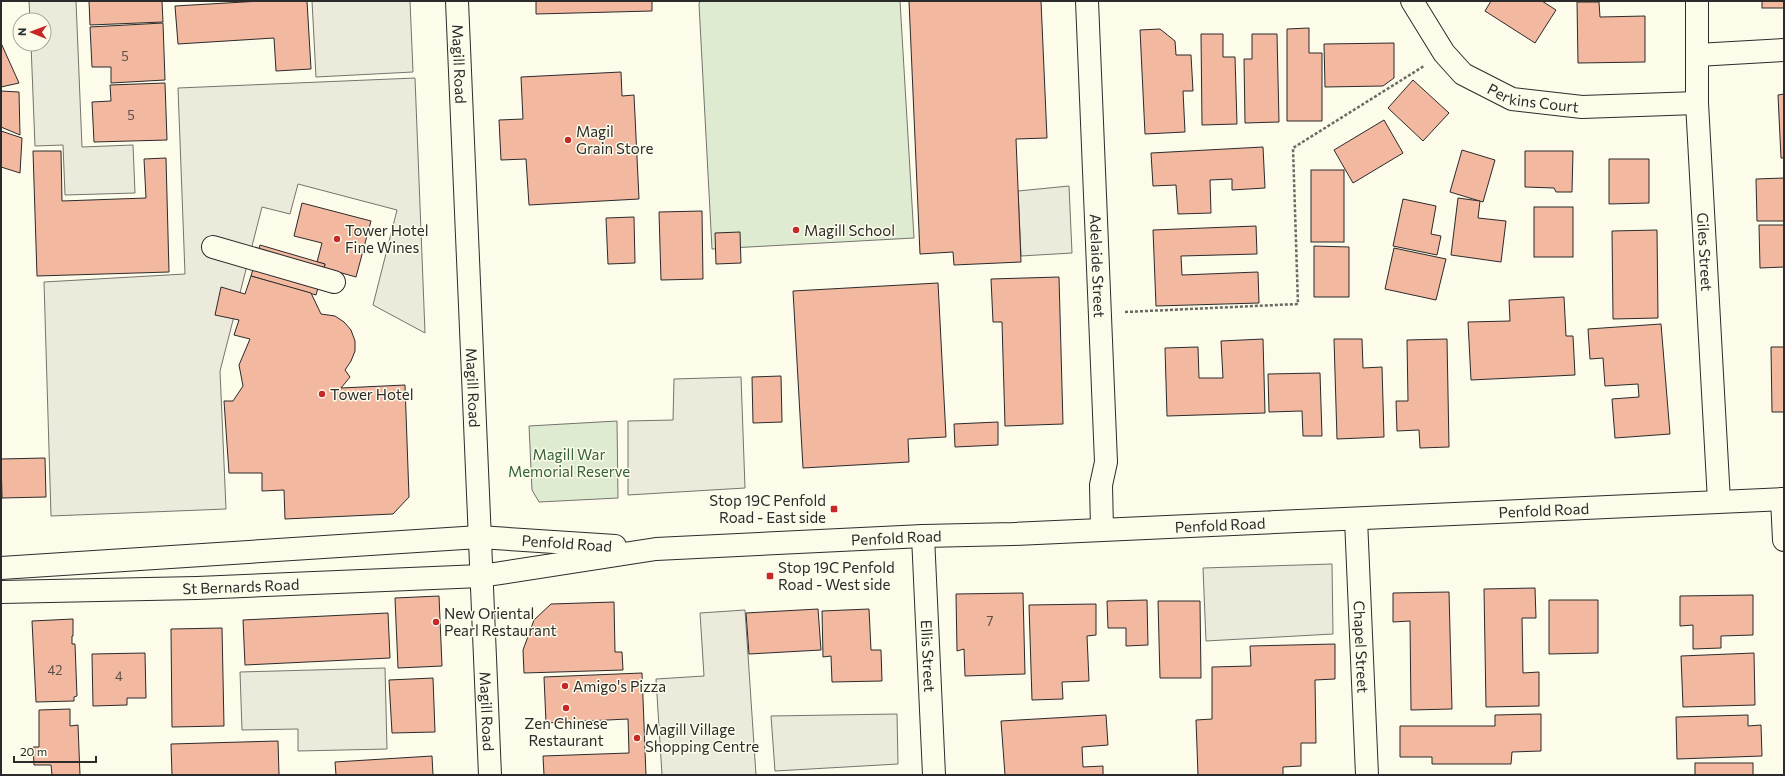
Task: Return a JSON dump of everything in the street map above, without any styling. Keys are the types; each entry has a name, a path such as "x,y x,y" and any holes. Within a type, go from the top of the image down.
{"main road":[{"name":"Magill Road","path":"458,1 490,775"},
{"name":"Adelaide Street","path":"1087,1 1106,462 1101,485 1102,530"},
{"name":"Perkins Court","path":"1412,1 1444,53 1463,74 1512,99 1582,107 1697,103"},
{"name":"Giles Street","path":"1697,1 1697,103 1719,501"},
{"path":"1697,55 1784,50"},
{"path":"213,247 334,282"},
{"name":"Penfold Road","path":"481,576 656,549 1783,499"},
{"path":"1783,499 1784,540"},
{"name":"Chapel Street","path":"1356,519 1367,775"},
{"name":"Ellis Street","path":"923,536 934,775"},
{"name":"Penfold Road","path":"479,537 656,549"},
{"path":"1,568 479,537"},
{"name":"St Bernards Road","path":"4,596 481,576"}],"path":[{"path":"1101,314 1298,304 1293,148 1444,53"}],"green space":[{"path":"700,1 900,1 914,238 712,249"},
{"name":"Magill War Memorial Reserve","path":"617,421 618,498 539,502 532,490 529,426"}],"shaded area":[{"path":"29,1 76,1 82,147 133,145 135,193 65,195 63,145 35,146 31,52 52,52 52,12 30,12"},
{"path":"312,1 410,1 413,72 316,77"},
{"path":"415,78 425,333 373,305 397,210 298,184 290,214 262,207 220,371 226,509 51,516 44,282 185,274 178,88"},
{"path":"1069,186 1072,253 1021,256 1018,191"},
{"path":"741,377 745,488 628,495 628,421 673,420 674,379"},
{"path":"1332,564 1333,634 1206,641 1203,568"},
{"path":"745,610 756,775 662,775 656,679 704,676 700,613"},
{"path":"385,668 387,749 298,751 298,729 242,730 240,672"},
{"path":"897,714 898,764 775,771 771,716"}],"building":[{"path":"89,1 162,1 163,22 90,25"},
{"path":"261,1 307,1 311,69 276,71 274,38 178,44 175,6"},
{"path":"536,1 652,1 652,11 536,14"},
{"path":"909,1 1041,1 1047,138 1016,139 1021,262 954,265 953,252 920,254"},
{"path":"1491,1 1542,1 1556,10 1535,43 1485,11"},
{"path":"1762,1 1784,1 1784,8 1762,8"},
{"path":"1577,2 1599,2 1600,17 1645,16 1645,62 1578,63"},
{"path":"163,23 165,80 111,83 111,67 92,67 90,27"},
{"path":"1309,28 1309,53 1322,53 1322,121 1287,121 1287,29"},
{"path":"1160,29 1175,41 1176,55 1191,55 1193,91 1183,91 1185,132 1145,134 1140,30"},
{"path":"1201,34 1223,34 1223,57 1235,57 1237,124 1202,125"},
{"path":"1252,34 1277,34 1279,122 1245,123 1244,59 1252,59"},
{"path":"1,43 19,83 1,87"},
{"path":"1394,43 1394,78 1383,86 1325,87 1324,44"},
{"name":"Magil Grain Store","path":"621,72 622,96 634,95 639,199 529,205 526,159 501,160 499,120 523,119 521,77"},
{"path":"1413,80 1449,113 1423,141 1388,108"},
{"path":"165,83 167,140 94,142 92,102 111,101 110,85"},
{"path":"1,91 19,92 20,135 1,127"},
{"path":"1784,94 1784,158 1781,158 1778,95"},
{"path":"1384,120 1403,153 1353,183 1334,150"},
{"path":"1,131 22,138 20,173 1,167"},
{"path":"1263,147 1265,188 1232,190 1232,179 1210,180 1211,213 1178,214 1176,185 1153,186 1151,153"},
{"path":"1462,150 1495,160 1483,202 1450,192"},
{"path":"33,151 61,151 62,201 146,198 144,159 166,158 169,272 37,276"},
{"path":"1525,151 1573,151 1572,192 1556,192 1554,188 1525,187"},
{"path":"1609,159 1649,159 1649,203 1609,204"},
{"path":"1311,170 1344,170 1344,242 1311,242"},
{"path":"1784,178 1784,221 1757,221 1756,179"},
{"path":"1458,198 1480,201 1478,218 1506,221 1501,262 1451,255"},
{"path":"1403,199 1436,206 1431,234 1441,236 1437,255 1393,246"},
{"name":"Tower Hotel Fine Wines","path":"302,203 371,221 356,277 324,268 325,264 317,262 322,243 294,236"},
{"path":"1534,207 1573,207 1573,257 1534,257"},
{"path":"702,211 703,279 661,280 659,212"},
{"path":"634,217 635,263 608,264 606,218"},
{"path":"1759,225 1784,225 1784,267 1760,268"},
{"path":"1256,226 1257,254 1181,256 1182,275 1258,272 1259,303 1156,306 1153,230"},
{"path":"1657,230 1658,318 1613,319 1612,231"},
{"path":"740,232 741,263 716,264 715,233"},
{"path":"260,245 325,264 316,295 251,276"},
{"path":"1314,246 1349,247 1349,297 1314,297"},
{"path":"1394,248 1446,259 1436,300 1385,289"},
{"name":"Tower Hotel","path":"251,276 311,293 321,314 335,316 344,322 351,330 355,341 355,351 345,370 350,377 341,388 405,385 409,497 393,514 285,519 284,490 262,491 262,473 229,473 224,401 233,401 243,386 239,365 250,339 234,335 239,320 215,315 221,287 245,294"},
{"path":"1059,277 1063,424 1005,426 1002,322 993,322 991,279"},
{"path":"938,283 946,437 908,439 909,462 803,468 793,291"},
{"path":"1564,297 1566,336 1573,336 1575,375 1471,380 1468,322 1510,321 1509,300"},
{"path":"1661,324 1670,434 1615,438 1612,399 1639,397 1638,384 1605,386 1603,358 1590,359 1588,329"},
{"path":"1263,339 1265,413 1167,416 1165,348 1198,347 1199,378 1223,378 1221,341"},
{"path":"1334,339 1362,339 1363,368 1382,367 1384,437 1337,439"},
{"path":"1447,339 1449,447 1420,448 1419,430 1397,431 1396,401 1408,401 1407,340"},
{"path":"1771,347 1784,347 1784,412 1772,412"},
{"path":"1320,373 1322,436 1303,436 1302,411 1269,412 1268,374"},
{"path":"781,376 782,422 753,423 752,377"},
{"path":"998,422 998,445 955,447 954,424"},
{"path":"45,458 46,497 2,498 1,459"},
{"path":"1535,588 1536,618 1522,618 1523,673 1539,672 1539,706 1486,707 1484,589"},
{"path":"1449,592 1452,709 1411,710 1410,621 1393,622 1393,593"},
{"path":"1023,593 1025,674 965,676 964,649 957,651 956,594"},
{"path":"1753,595 1753,635 1721,636 1721,648 1693,649 1693,625 1680,626 1680,596"},
{"path":"439,596 442,666 398,668 395,598"},
{"path":"1147,600 1148,645 1126,646 1126,628 1108,628 1107,601"},
{"path":"1549,600 1598,600 1598,653 1549,654"},
{"path":"1158,601 1200,601 1201,678 1160,678"},
{"path":"614,602 615,652 622,652 623,670 524,673 523,650 534,620 551,604"},
{"path":"1096,604 1096,635 1087,636 1089,681 1062,682 1063,699 1032,700 1029,605"},
{"path":"818,609 821,650 749,654 746,613"},
{"path":"869,609 871,650 881,650 882,681 832,682 831,656 823,657 822,611"},
{"path":"388,613 390,658 245,665 243,620"},
{"path":"73,619 72,644 75,644 77,696 74,697 74,701 36,702 32,621"},
{"path":"222,628 224,726 172,727 171,629"},
{"path":"1335,644 1335,679 1315,680 1316,743 1301,743 1301,766 1283,767 1283,775 1198,775 1196,720 1212,719 1212,667 1251,666 1250,646"},
{"path":"145,653 146,698 127,698 127,705 93,706 92,654"},
{"path":"1754,653 1755,705 1683,707 1681,656"},
{"name":"Magill Village Shopping Centre","path":"642,673 646,775 544,775 543,756 629,753 628,719 546,723 544,677"},
{"path":"433,678 435,732 392,733 389,680"},
{"path":"70,709 70,726 78,725 80,775 52,775 51,765 34,765 33,747 39,747 39,710"},
{"path":"1541,714 1541,751 1512,752 1511,764 1432,764 1432,757 1400,757 1400,726 1495,726 1495,715"},
{"path":"1106,715 1108,745 1082,747 1083,767 1103,766 1103,775 1005,775 1001,721"},
{"path":"1748,715 1748,726 1761,725 1762,756 1677,759 1676,717"},
{"path":"278,741 279,775 172,775 171,744"},
{"path":"432,756 433,775 336,775 335,762"},
{"path":"1695,763 1753,763 1753,775 1695,775"}],"place":[{"name":"Magil Grain Store","path":"568,140"},
{"name":"Magill School","path":"796,230"},
{"name":"Tower Hotel Fine Wines","path":"337,239"},
{"name":"Tower Hotel","path":"322,394"},
{"name":"Stop 19C Penfold Road - East side","path":"834,509"},
{"name":"Stop 19C Penfold Road - West side","path":"770,576"},
{"name":"New Oriental Pearl Restaurant","path":"436,622"},
{"name":"Amigo's Pizza","path":"565,686"},
{"name":"Zen Chinese Restaurant","path":"566,708"},
{"name":"Magill Village Shopping Centre","path":"637,738"}]}
